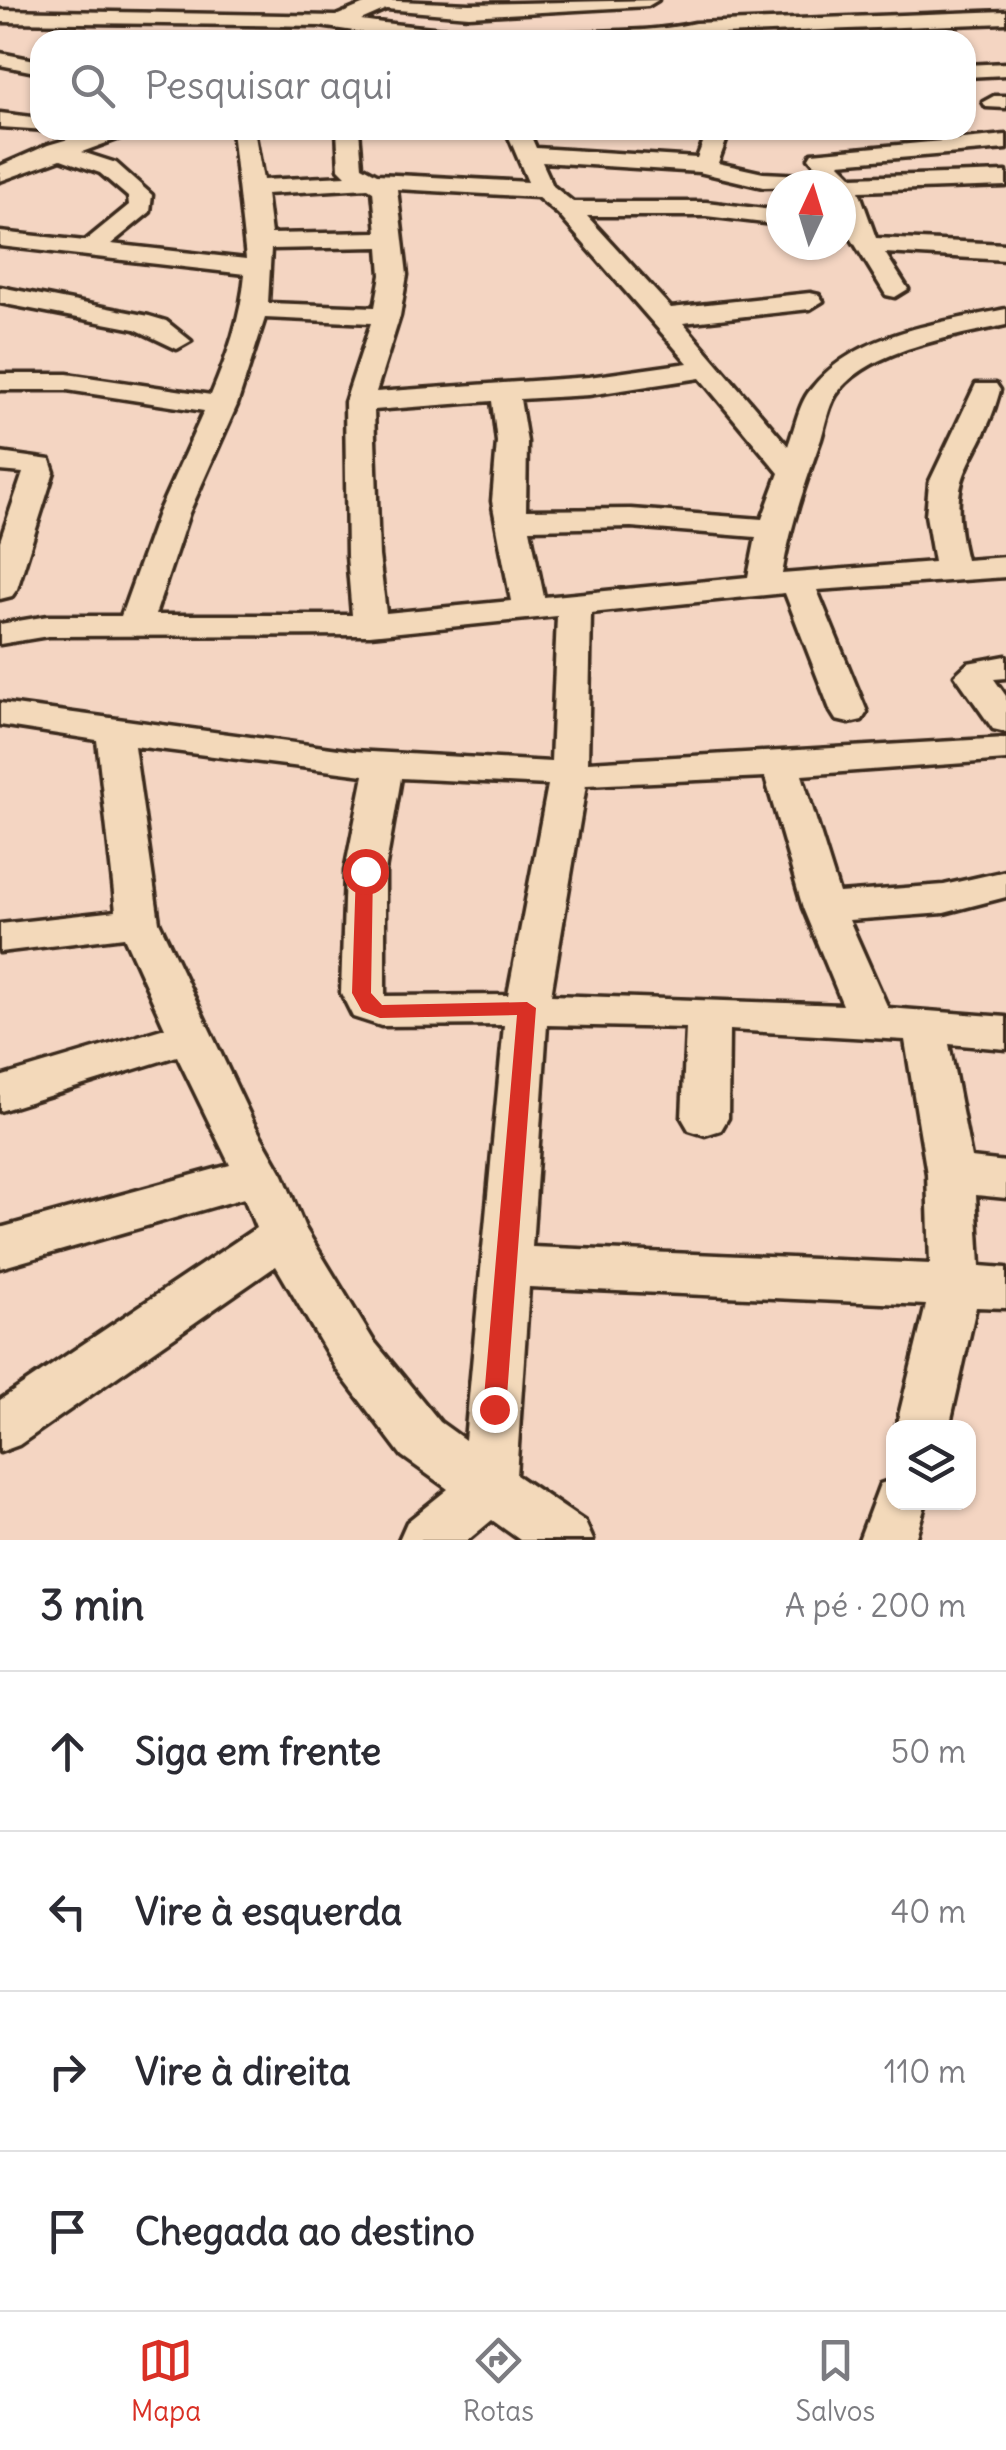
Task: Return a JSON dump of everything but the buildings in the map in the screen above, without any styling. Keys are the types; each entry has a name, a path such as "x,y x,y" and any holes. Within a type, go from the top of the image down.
{"street":[{"path":"22,17 38,0"},
{"path":"358,0 456,10 496,4 648,0"},
{"path":"830,0 860,24"},
{"path":"918,0 949,30"},
{"path":"328,30 386,2"},
{"path":"744,5 775,30"},
{"path":"169,10 191,30"},
{"path":"0,16 169,10 341,22 391,30"},
{"path":"968,30 1006,16"},
{"path":"798,30 860,24 911,30"},
{"path":"690,30 723,30"},
{"path":"0,59 30,65"},
{"path":"976,65 1006,69"},
{"path":"0,120 30,124"},
{"path":"0,174 87,140"},
{"path":"134,627 158,548 223,405 253,310 258,255 254,188 245,140"},
{"path":"349,140 351,169 385,188 394,275 387,316 359,402 362,556 370,625"},
{"path":"702,165 709,160 715,140"},
{"path":"820,158 826,140"},
{"path":"766,178 736,176 702,165 523,142 543,190 567,210 664,317 794,472"},
{"path":"820,158 1006,142"},
{"path":"56,150 108,168 140,195 141,207 135,216 89,250"},
{"path":"820,158 832,170"},
{"path":"856,182 1006,179"},
{"path":"254,188 374,182 543,190"},
{"path":"567,210 706,209 766,216"},
{"path":"856,233 1006,252"},
{"path":"856,234 895,288"},
{"path":"0,238 89,250 258,255 392,239"},
{"path":"0,295 140,322 177,341"},
{"path":"664,317 810,302"},
{"path":"253,310 387,316"},
{"path":"763,586 774,529 822,393 854,365 881,350 1006,317"},
{"path":"359,402 505,392 709,368"},
{"path":"0,382 67,382 223,405"},
{"path":"952,570 942,494 945,480 972,433 986,390"},
{"path":"427,1540 488,1489 527,1008 568,774 552,609 512,520 508,484 512,442 505,392"},
{"path":"972,433 1006,433"},
{"path":"0,462 32,464 38,466 39,472 0,589"},
{"path":"512,520 631,518 774,529"},
{"path":"0,634 48,626 370,625 798,582 1006,567"},
{"path":"798,582 848,712"},
{"path":"1006,668 980,670 973,675 1006,721"},
{"path":"0,714 114,732 384,764 568,774 1006,749"},
{"path":"114,732 138,922 259,1175 283,1235 355,1355 421,1438 565,1540"},
{"path":"384,764 362,903 362,993 368,1006 380,1011 527,1008 708,1014 1006,1033"},
{"path":"780,764 823,908 873,1023"},
{"path":"823,908 944,898 1006,884"},
{"path":"0,938 138,922"},
{"path":"704,1118 708,1014"},
{"path":"924,1025 952,1174 981,1287 925,1420"},
{"path":"0,1094 190,1036"},
{"path":"952,1174 1006,1180"},
{"path":"0,1248 259,1175"},
{"path":"0,1429 283,1235"},
{"path":"505,1266 981,1287"},
{"path":"887,1540 896,1510"}],"route":[{"path":"365,871 362,993 368,1006 380,1011 527,1008 494,1409"}]}
